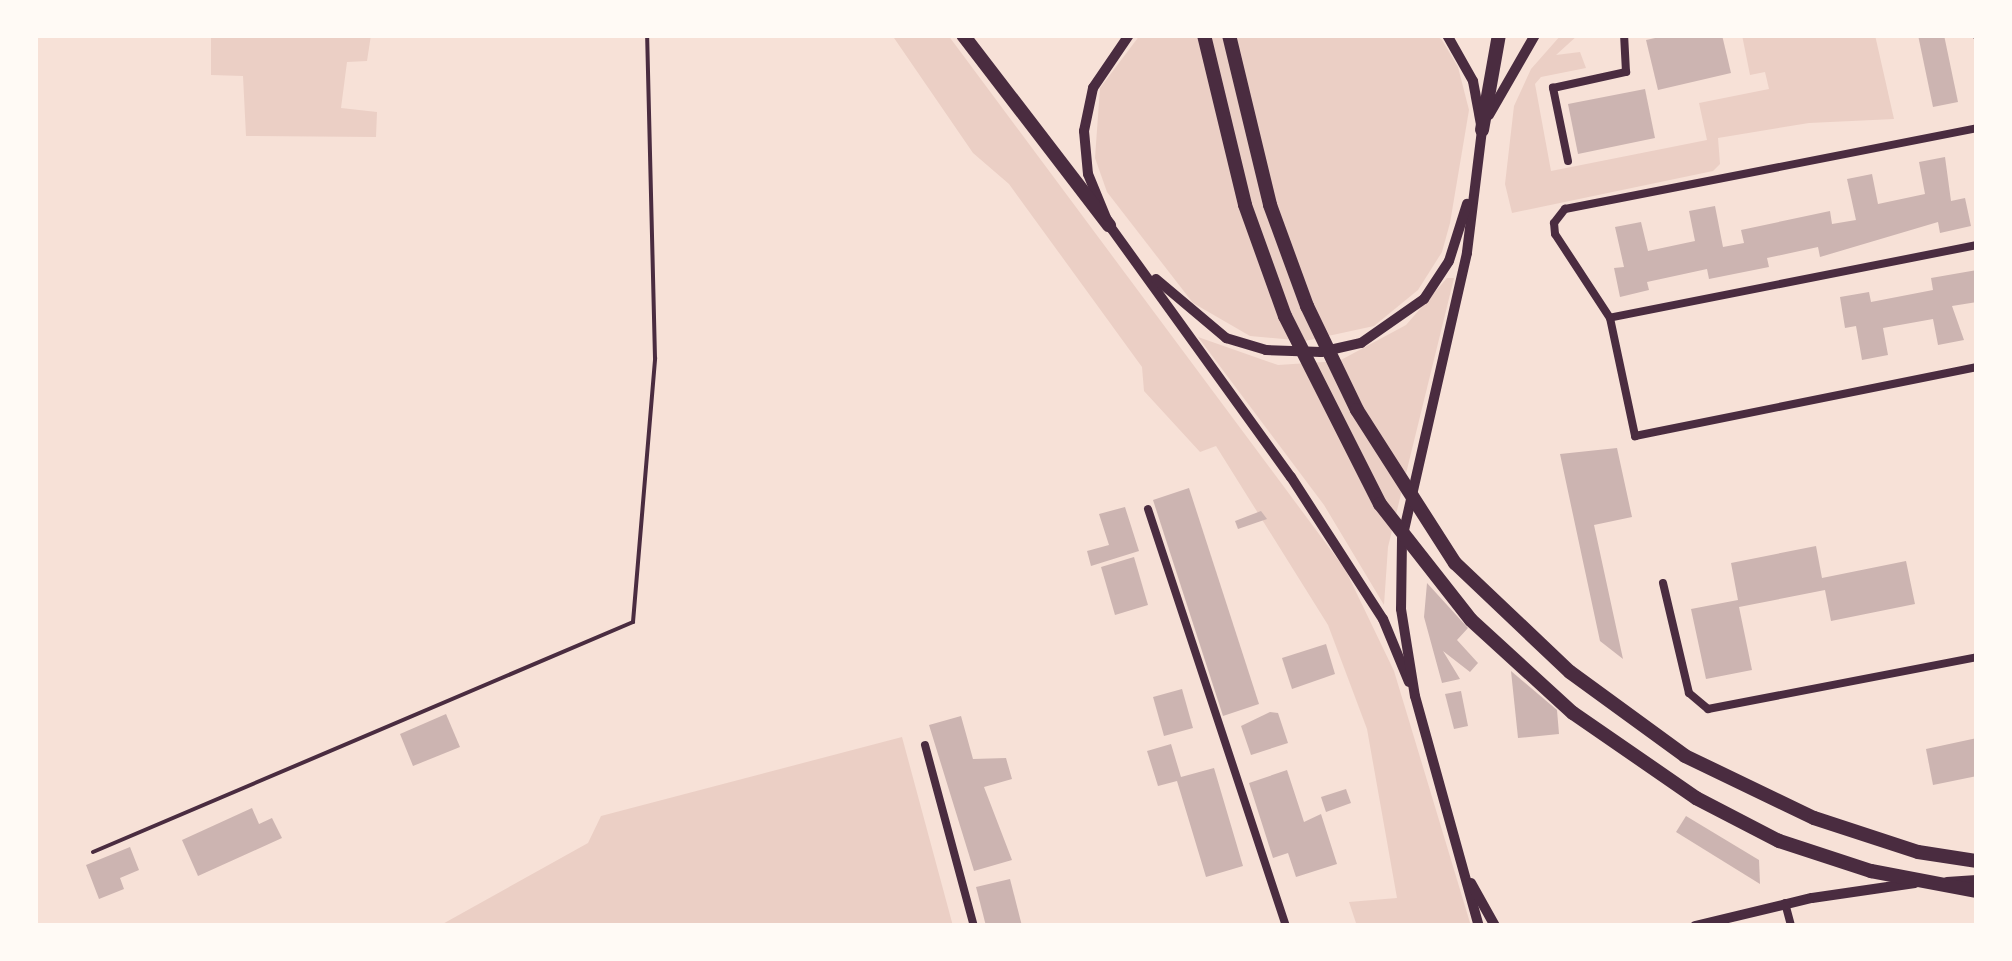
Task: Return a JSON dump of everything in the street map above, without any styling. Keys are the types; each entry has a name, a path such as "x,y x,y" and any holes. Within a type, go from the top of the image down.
{"highway":[{"path":"963,35 1110,226"},
{"path":"1204,35 1244,205 1285,316 1380,504 1440,584 1504,654 1573,713 1696,798 1779,841 1871,871 1977,891"},
{"path":"1229,35 1270,204 1357,410 1455,563 1522,631 1628,718 1749,791 1814,818 1918,852 1977,861"},
{"path":"1482,130 1499,35"}],"street":[{"path":"1129,35 1093,88 1084,131 1088,174 1110,226 1144,268 1382,619 1415,696"},
{"path":"1447,35 1473,81 1482,130"},
{"path":"1478,926 1415,696 1401,609 1402,539 1467,253 1482,130 1506,75 1534,35"},
{"path":"1568,161 1553,88 1626,72 1624,35"},
{"path":"1977,128 1565,209 1554,223 1555,234 1610,318 1635,436 1977,368"},
{"path":"1144,268 1226,338 1266,350 1322,352 1361,343 1424,299 1449,261 1474,186"},
{"path":"1610,318 1977,245"},
{"path":"1148,508 1286,926"},
{"path":"1664,583 1689,692 1708,710 1977,657"},
{"path":"925,745 974,926"},
{"path":"1459,854 1495,926"},
{"path":"1695,926 1785,903 1889,885 1977,880"},
{"path":"1785,903 1791,926"}],"lane":[{"path":"93,852 633,622 655,358 647,35"}],"shaded area":[{"path":"211,35 371,35 367,61 347,62 341,108 377,112 376,137 246,136 243,76 211,75"},
{"path":"892,35 948,35 1345,569 1394,671 1471,926 1357,926 1349,902 1397,898 1367,729 1328,625 1216,446 1200,452 1144,391 1142,367 1009,184 973,153"},
{"path":"1140,35 1436,35 1442,40 1458,67 1469,110 1442,252 1418,290 1374,326 1305,341 1250,336 1193,303 1107,192 1095,158 1100,88"},
{"path":"1561,35 1578,35 1556,55 1580,52 1586,68 1541,77 1535,84 1551,171 1707,140 1699,103 1769,89 1765,72 1750,75 1742,35 1875,35 1894,119 1809,123 1718,138 1720,164 1713,171 1512,213 1505,184 1514,106 1531,69"},
{"path":"1447,278 1454,278 1388,547 1384,605 1324,505 1198,337 1278,365 1339,361 1406,325"},
{"path":"902,737 953,926 439,926 588,843 601,816"}],"building":[{"path":"1669,35 1722,35 1731,73 1658,90 1646,40"},
{"path":"1918,35 1944,35 1958,102 1933,107"},
{"path":"1645,89 1655,138 1578,154 1568,104"},
{"path":"1945,157 1951,201 1965,198 1971,226 1940,233 1938,222 1820,257 1818,247 1767,258 1769,267 1709,279 1707,269 1647,282 1649,290 1620,297 1614,268 1624,267 1615,227 1641,222 1648,251 1695,241 1689,211 1715,206 1723,247 1744,243 1741,230 1830,211 1832,224 1856,220 1847,179 1872,174 1878,204 1925,194 1919,162"},
{"path":"1977,270 1977,302 1952,306 1964,340 1938,345 1933,319 1883,328 1888,355 1862,360 1856,326 1845,328 1840,297 1869,292 1871,302 1933,290 1931,278"},
{"path":"1617,448 1632,517 1594,525 1623,659 1600,641 1560,454"},
{"path":"1189,488 1259,704 1223,716 1153,500"},
{"path":"1125,507 1139,551 1091,566 1087,551 1109,545 1099,514"},
{"path":"1261,511 1267,519 1238,529 1235,521"},
{"path":"1816,546 1822,578 1906,561 1915,604 1831,621 1825,590 1739,607 1752,670 1706,679 1691,609 1738,600 1731,563"},
{"path":"1134,557 1148,605 1115,615 1101,567"},
{"path":"1427,583 1468,628 1457,640 1478,663 1470,672 1443,651 1460,679 1442,683 1424,617"},
{"path":"1326,644 1335,674 1292,689 1282,658"},
{"path":"1511,671 1557,710 1559,734 1518,738"},
{"path":"1182,689 1193,728 1164,736 1153,697"},
{"path":"1461,691 1468,726 1454,729 1445,694"},
{"path":"1270,712 1278,713 1288,743 1251,755 1241,726"},
{"path":"446,714 460,747 413,766 400,734"},
{"path":"961,716 973,759 1006,758 1012,779 984,787 1012,860 974,871 929,725"},
{"path":"1977,738 1977,776 1933,785 1926,749"},
{"path":"1171,744 1181,777 1214,768 1243,866 1206,877 1177,781 1158,786 1147,751"},
{"path":"1287,770 1304,822 1321,814 1337,864 1296,877 1288,853 1273,858 1249,783"},
{"path":"1346,789 1351,803 1326,812 1321,797"},
{"path":"252,808 259,824 272,818 282,838 198,876 182,840"},
{"path":"1686,816 1759,860 1760,884 1676,832"},
{"path":"130,847 139,870 120,878 124,889 99,899 86,865"},
{"path":"1010,879 1022,926 986,926 976,887"}]}
